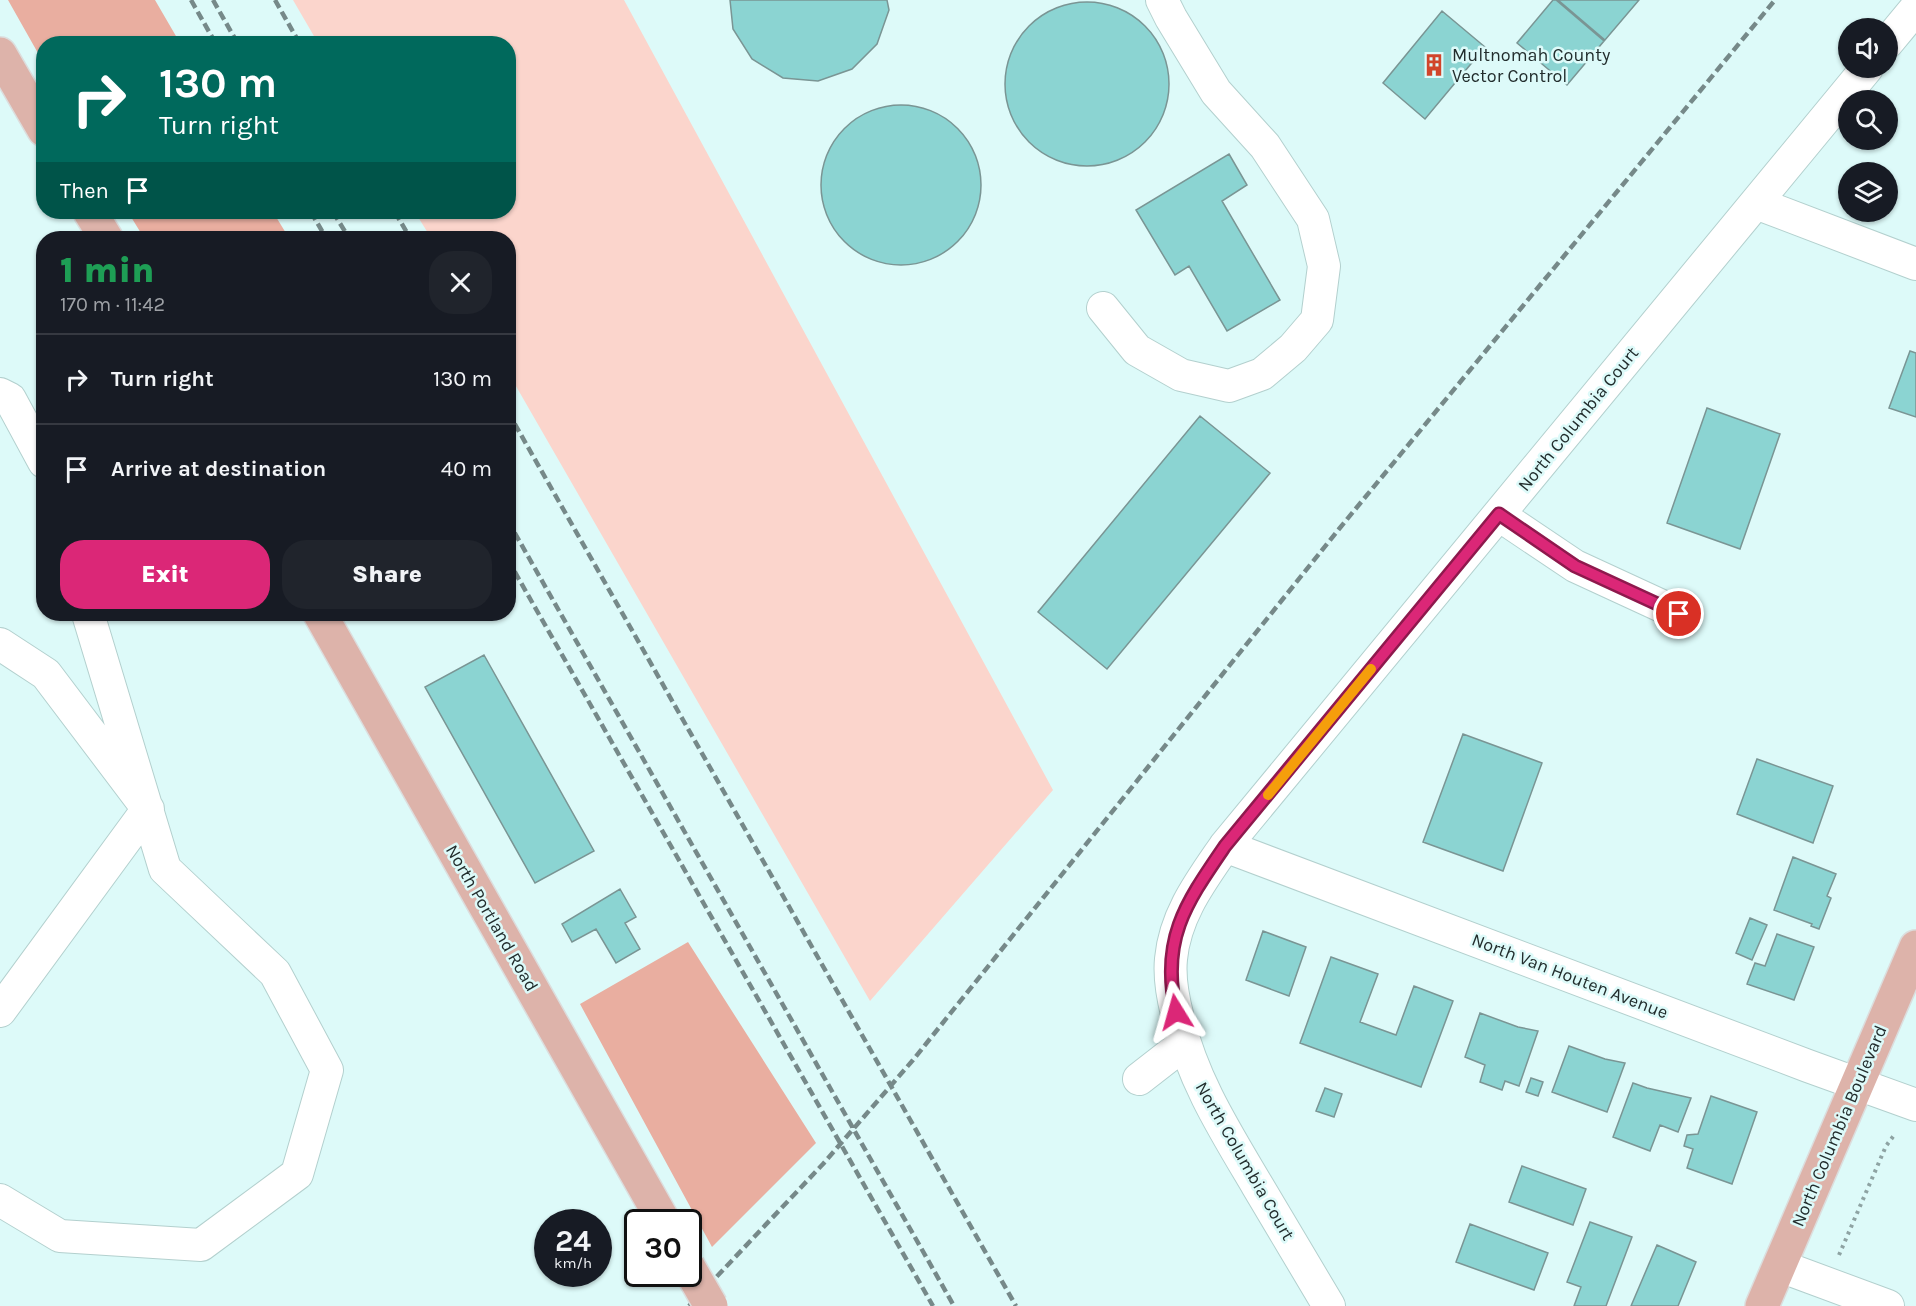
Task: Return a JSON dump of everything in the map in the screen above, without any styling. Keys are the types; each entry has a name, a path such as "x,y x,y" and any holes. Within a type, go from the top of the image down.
{"main road":[{"path":"0,54 36,116"},
{"name":"North Portland Road","path":"324,621 657,1209"},
{"name":"North Columbia Boulevard","path":"1762,1306 1916,947"},
{"path":"700,1287 711,1306"}],"street":[{"path":"1103,308 1137,350 1181,375 1229,386 1262,374 1293,348 1317,320 1324,266 1313,219 1265,146 1216,92 1162,0"},
{"path":"1898,30 1916,8"},
{"name":"North Columbia Court","path":"1333,1304 1222,1126 1202,1089 1184,1044 1172,995 1171,960 1179,921 1194,891 1225,846 1859,78"},
{"path":"1756,203 1916,264"},
{"path":"0,394 10,399 36,447"},
{"path":"1499,514 1575,566 1679,614"},
{"path":"0,1200 60,1236 201,1245 297,1174 327,1070 275,973 165,869 90,621"},
{"path":"0,644 46,674 148,809"},
{"path":"0,1011 148,809"},
{"name":"North Van Houten Avenue","path":"1225,846 1916,1105"},
{"path":"1139,1079 1184,1044"},
{"path":"1780,1266 1888,1306"}],"path":[{"path":"1827,1284 1886,1146 1895,1134"}],"shaded area":[{"path":"8,0 155,0 176,36 36,36 36,50"},
{"path":"293,0 624,0 1053,790 870,1001 516,386 516,231 427,231 419,219 516,219 516,36 314,36"},
{"path":"132,219 277,219 285,231 140,231"},
{"path":"688,942 816,1143 712,1247 702,1229 702,1209 691,1209 580,1004"}],"building":[{"path":"730,0 887,0 889,10 877,44 852,69 818,81 783,78 752,59 733,29"},
{"path":"1553,0 1556,0 1604,41 1567,85 1517,43"},
{"path":"1558,0 1639,0 1605,40"},
{"path":"1087,2 1103,3 1119,8 1145,26 1163,52 1168,68 1168,100 1163,116 1145,142 1119,160 1103,165 1087,166 1071,165 1055,160 1029,142 1011,116 1006,100 1005,84 1006,68 1011,52 1029,26 1055,8 1071,3"},
{"name":"Multnomah County Vector Control","path":"1442,11 1485,47 1425,119 1383,83"},
{"path":"901,105 917,106 932,111 946,118 958,128 968,140 975,154 980,169 980,201 975,216 968,230 958,242 946,252 932,259 917,264 901,265 885,264 870,259 856,252 844,242 834,230 827,216 822,201 821,185 822,169 827,154 834,140 844,128 856,118 870,111 885,106"},
{"path":"1229,154 1247,185 1222,201 1280,300 1227,331 1189,266 1175,275 1136,210"},
{"path":"1910,351 1916,353 1916,417 1889,408"},
{"path":"1707,408 1780,434 1740,549 1667,523"},
{"path":"1200,416 1270,473 1107,669 1038,612"},
{"path":"484,655 594,851 535,883 425,687"},
{"path":"1463,734 1542,763 1503,871 1423,842"},
{"path":"1757,759 1833,786 1813,843 1737,814"},
{"path":"1793,857 1836,874 1827,896 1831,898 1819,929 1811,926 1812,924 1774,910"},
{"path":"620,889 636,917 625,923 640,949 616,963 596,929 572,942 562,924"},
{"path":"1750,918 1767,925 1752,960 1736,953"},
{"path":"1263,931 1306,947 1289,996 1246,980"},
{"path":"1777,934 1814,947 1794,1000 1747,984 1755,963 1765,966"},
{"path":"1331,957 1378,974 1360,1022 1396,1035 1414,986 1453,1001 1421,1087 1300,1043"},
{"path":"1480,1013 1518,1027 1538,1031 1519,1086 1505,1081 1502,1090 1480,1082 1485,1065 1465,1057"},
{"path":"1569,1046 1605,1059 1625,1063 1607,1112 1552,1092"},
{"path":"1531,1078 1543,1082 1538,1096 1526,1092"},
{"path":"1633,1083 1691,1098 1678,1132 1660,1125 1650,1151 1613,1137"},
{"path":"1325,1088 1342,1094 1334,1117 1316,1111"},
{"path":"1711,1096 1757,1112 1732,1184 1687,1168 1693,1149 1684,1146 1687,1135 1698,1134"},
{"path":"1522,1166 1586,1189 1573,1225 1509,1202"},
{"path":"1590,1222 1632,1237 1606,1306 1574,1306 1581,1287 1567,1282"},
{"path":"1470,1224 1548,1253 1534,1290 1456,1262"},
{"path":"1657,1245 1696,1262 1678,1306 1631,1306"}],"railway":[{"path":"191,0 211,36"},
{"path":"213,0 233,36"},
{"path":"275,0 295,36"},
{"path":"689,1306 823,1164 913,1060 1339,529 1775,0"},
{"path":"315,219 322,231"},
{"path":"337,219 345,231"},
{"path":"399,219 406,231"},
{"path":"516,426 1016,1306"},
{"path":"516,535 954,1306"},
{"path":"516,574 933,1306"}],"slow traffic":[{"path":"1268,795 1371,669"}],"place":[{"name":"Multnomah County Vector Control","path":"1434,65"}],"route":[{"path":"1176,1012 1172,995 1171,960 1179,921 1194,891 1225,846 1499,514 1575,566 1679,614"}]}
